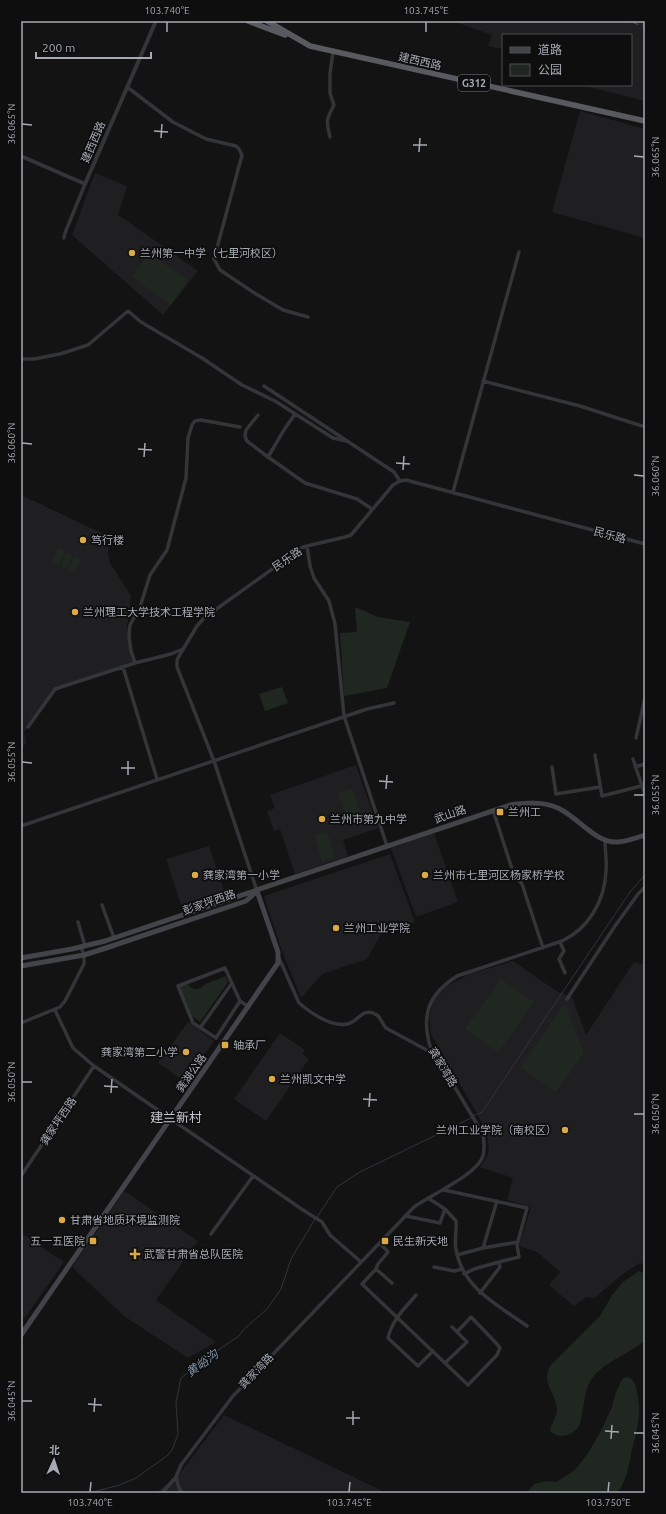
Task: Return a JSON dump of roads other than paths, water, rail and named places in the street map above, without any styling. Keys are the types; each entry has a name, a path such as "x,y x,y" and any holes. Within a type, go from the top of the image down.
{"highway":[{"name":"G312","path":"248,21 255,22 303,43"},
{"name":"建西西路","path":"267,21 303,43 333,51 645,121"}],"main road":[{"name":"武山路","path":"257,891 493,810 522,804 532,803 551,805 569,814 593,833 605,840"},
{"path":"605,840 617,842 645,835"},
{"name":"彭家坪西路","path":"21,958 83,946 114,938 243,894 257,891"},
{"name":"彭家坪西路","path":"21,966 84,955 246,901 257,891"},
{"path":"257,891 279,958"},
{"name":"龚湖公路","path":"21,1335 249,1007 278,964 279,958"}],"street":[{"name":"建西西路","path":"85,184 156,21"},
{"path":"330,137 327,126 327,118 334,105 330,92 330,74 333,51"},
{"path":"127,86 174,122 206,139 239,148 242,155 214,259 220,270 256,294 282,310 308,317"},
{"path":"21,156 85,184 64,238"},
{"path":"453,492 519,252"},
{"path":"21,359 34,359 60,354 88,344 128,311 140,322 202,358 242,385 275,401 333,438 347,441"},
{"path":"483,381 580,406 642,426"},
{"path":"264,386 394,472 400,481"},
{"path":"268,458 295,414"},
{"path":"258,415 246,430 245,436 247,441 268,458 305,483 357,499 372,509"},
{"path":"135,663 131,651 129,636 130,625 140,607 150,575 167,550 186,478 188,438 192,425 195,421 201,420 240,426"},
{"name":"民乐路","path":"257,891 214,761 177,668 177,660 196,626 204,618 307,546 328,542 351,535 393,485 400,481 406,480 453,492 645,544"},
{"path":"307,546 314,578 329,601 335,624 344,716 387,846"},
{"path":"28,727 54,689 135,663 170,654 184,648"},
{"path":"123,667 157,779"},
{"path":"636,738 645,698"},
{"path":"21,826 344,716 394,703"},
{"path":"595,755 602,796 643,785"},
{"path":"633,759 643,785 645,795"},
{"path":"636,767 645,764"},
{"path":"552,766 556,794 600,787"},
{"path":"493,810 514,875 522,884 542,948"},
{"name":"龚家湾路","path":"162,1493 176,1478 181,1465 233,1396 361,1262 414,1207 444,1190 475,1167 483,1157 483,1134 430,1046 427,1036 427,1020 432,998 438,990 457,976 560,942 573,936 588,921 597,907 604,888 606,872 605,840"},
{"path":"567,999 620,919 638,894 645,887"},
{"path":"102,905 114,938"},
{"path":"21,1023 55,1010 65,1001 84,964 83,946 78,922"},
{"path":"560,942 564,951 559,959 565,973"},
{"path":"279,958 295,996 304,1008 327,1021 341,1024 348,1024 364,1013 369,1012 376,1014 386,1028 435,1054"},
{"path":"240,1001 216,1038 193,1023 178,986 225,968 240,1001 249,1007"},
{"path":"200,1028 232,982"},
{"path":"55,1010 73,1048 94,1066 322,1222 330,1235 361,1262"},
{"name":"龚家坪西路","path":"21,1176 94,1066"},
{"path":"212,1234 254,1176"},
{"path":"444,1190 527,1208 517,1245 519,1257 474,1269 464,1274"},
{"path":"428,1198 445,1209 456,1221 455,1247 464,1274 480,1293 527,1326"},
{"path":"483,1248 497,1201"},
{"path":"406,1216 440,1223 445,1209"},
{"path":"457,1255 483,1248 518,1242"},
{"path":"380,1243 388,1252 378,1264 376,1269 362,1284 468,1385 499,1353 500,1348 498,1344 471,1317 457,1332"},
{"path":"480,1293 500,1267 499,1262"},
{"path":"434,1267 454,1271 462,1269"},
{"path":"376,1269 392,1283"},
{"path":"416,1295 397,1317 389,1331 388,1338 418,1366 433,1351"},
{"path":"445,1363 467,1342 452,1328"},
{"path":"176,1478 178,1488 182,1493"}],"waterway":[{"path":"473,1116 482,1112 630,892 645,875"},
{"path":"317,1217 337,1187 360,1172 471,1118"},
{"name":"黄峪沟","path":"89,1493 120,1485 136,1478 168,1455 172,1450 178,1434 176,1402 181,1378 199,1363 239,1336 243,1330 267,1309 281,1289 291,1259 315,1219"}],"railway":[{"path":"625,21 645,26"}],"place":[{"name":"兰州第一中学（七里河校区）","path":"132,253"},
{"name":"笃行楼","path":"83,540"},
{"name":"兰州理工大学技术工程学院","path":"75,612"},
{"name":"兰州工","path":"500,812"},
{"name":"兰州市第九中学","path":"322,819"},
{"name":"龚家湾第一小学","path":"195,875"},
{"name":"兰州市七里河区杨家桥学校","path":"425,875"},
{"name":"兰州工业学院","path":"336,928"},
{"name":"轴承厂","path":"225,1045"},
{"name":"龚家湾第二小学","path":"186,1052"},
{"name":"兰州凯文中学","path":"272,1079"},
{"name":"兰州工业学院（南校区）","path":"565,1130"},
{"name":"甘肃省地质环境监测院","path":"62,1220"},
{"name":"五一五医院","path":"93,1241"},
{"name":"民生新天地","path":"385,1241"},
{"name":"武警甘肃省总队医院","path":"135,1254"}],"district":[{"name":"建兰新村","path":"176,1117"}]}
